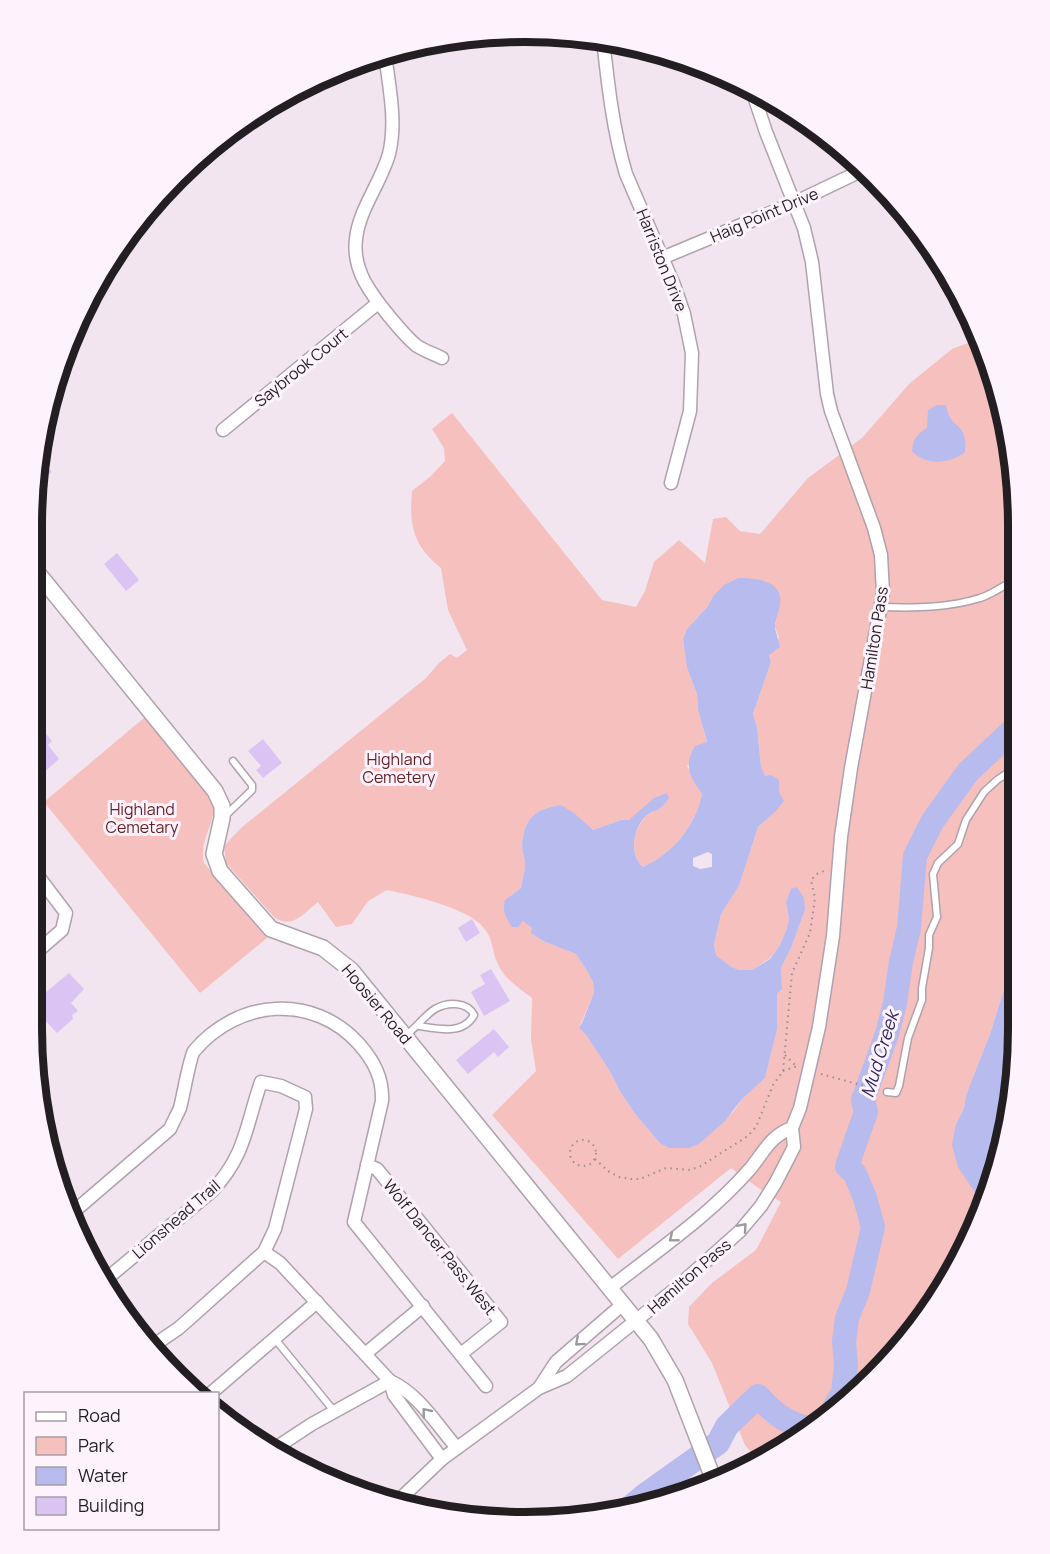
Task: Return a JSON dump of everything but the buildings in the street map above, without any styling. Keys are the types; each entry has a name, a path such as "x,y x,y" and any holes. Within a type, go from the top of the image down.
{"street":[{"name":"Harriston Drive","path":"604,49 613,124 619,151 626,174 684,314 692,353 690,411 671,483"},
{"path":"386,63 392,111 389,154 367,205 356,239 358,267 363,280 378,303 414,343 442,358"},
{"name":"Hamilton Pass","path":"403,1497 442,1459 539,1388 567,1376 715,1255 740,1231 761,1206 794,1147 792,1128 800,1108 819,1027 833,936 840,837 884,593 881,555 874,528 831,411 827,394 812,262 804,228 756,101"},
{"name":"Haig Point Drive","path":"662,258 794,203 856,173"},
{"name":"Saybrook Court","path":"223,430 378,303"},
{"name":"Hoosier Road","path":"42,578 215,791 222,806 222,819 214,854 220,871 271,929 311,942 338,958 351,970 610,1288 670,1370 711,1474"},
{"path":"42,881 66,913 62,930 42,947"},
{"path":"77,1209 170,1129 179,1110 192,1053 222,1028 250,1013 276,1008 296,1009 333,1022 347,1031 377,1068 382,1085 382,1101 354,1222 486,1386"},
{"name":"Lionshead Trail","path":"110,1276 212,1191 227,1175 243,1144 261,1082 281,1086 305,1096 306,1109 275,1229 264,1252"},
{"path":"610,1288 727,1194 760,1157 772,1139 792,1128"},
{"name":"Wolf Dancer Pass West","path":"367,1165 377,1169 501,1322 461,1354"},
{"path":"158,1342 179,1328 264,1252 280,1263 390,1381 405,1388 413,1396 457,1448"},
{"path":"212,1392 317,1302"},
{"name":"Hamilton Pass","path":"539,1388 556,1362 623,1304"},
{"path":"365,1354 423,1306"},
{"path":"280,1445 390,1381"},
{"path":"390,1381 394,1395 442,1459"}],"lane":[{"path":"882,608 950,606 996,592 1008,583"},
{"path":"222,819 252,790 252,785 233,761"},
{"path":"887,1092 896,1093 899,1086 908,1038 922,1000 929,935 937,917 933,874 938,863 958,844 966,820 979,799 996,780 1008,773"},
{"path":"405,1037 434,1010 445,1005 465,1005 474,1015 470,1022 462,1028 419,1026"},
{"path":"275,1339 334,1412"}],"path":[{"path":"595,1159 608,1171 619,1177 631,1179 640,1179 666,1168 690,1170 701,1166 748,1136 756,1127 773,1085 783,1071 792,973 810,933 815,898 811,880 816,874 838,869"},
{"path":"783,1071 797,1066"},
{"path":"851,1083 887,1092"},
{"path":"578,1141 590,1142 596,1151 595,1159 584,1166 576,1163 571,1156 572,1147 578,1141"}],"green space":[{"name":"Highland Cemetery","path":"970,338 992,400 1004,462 1008,525 1008,977 990,1034 966,1095 964,1108 956,1124 971,1186 978,1196 958,1243 943,1271 927,1297 888,1347 867,1371 819,1412 793,1431 753,1454 745,1445 712,1363 688,1324 689,1307 712,1283 756,1250 781,1202 731,1168 618,1259 492,1115 536,1071 531,1039 532,998 503,973 490,939 481,925 450,907 387,890 368,901 352,924 336,927 318,902 292,921 280,921 226,863 224,846 241,828 426,678 450,654 457,658 467,650 448,610 441,568 419,543 411,515 412,491 445,461 444,448 432,429 452,413 602,600 636,607 645,591 654,562 679,540 705,563 713,519 726,517 740,531 760,534 808,478 862,438 909,384 952,349 968,343","holes":["713,596 777,615 775,627 779,638 769,655 771,662 753,714 757,727 761,767 775,812 758,827 739,886 721,914 714,945 716,955 739,970 752,970 770,958 780,945 789,918 786,903 805,910 781,968 782,989 777,994 777,1030 765,1078 699,1144 660,1143 635,1114 587,1036 579,1028 594,993 593,982 587,971 576,954 543,941 533,928 523,921 510,896 521,888 525,870 523,836 532,816 544,809 561,805 593,830 621,820 629,820 667,793 668,798 663,806 644,818 634,839 635,855 643,867 664,854 688,828 702,794 687,766 707,743 698,710 697,694 687,668 683,639 687,629 708,606"]},
{"name":"Highland Cemetary","path":"145,717 214,802 214,810 203,848 204,863 267,938 200,993 44,802"}],"water":[{"path":"937,405 946,405 951,419 964,435 965,442 965,452 953,459 938,462 924,459 912,451 916,437 927,428 928,410"},
{"path":"738,578 760,580 773,585 780,596 775,628 780,647 769,655 771,662 753,714 757,727 761,767 765,776 771,775 779,780 779,792 784,801 758,827 739,886 721,914 714,945 716,955 739,970 752,970 770,959 780,945 789,918 786,903 791,889 797,887 804,898 805,910 781,968 782,989 777,994 777,1030 765,1078 742,1099 725,1121 699,1144 689,1148 669,1148 660,1143 635,1114 587,1036 579,1028 594,993 593,982 576,954 543,941 531,933 532,928 523,921 518,927 512,927 505,914 504,904 505,900 521,888 525,867 522,845 525,828 532,816 544,809 561,805 593,830 621,820 629,820 654,798 667,793 669,798 658,810 644,818 634,839 635,854 643,867 664,854 688,828 702,794 691,776 689,760 695,746 707,742 698,710 697,694 687,668 683,639 687,629 724,585","holes":["708,852 712,854 712,867 700,869 693,866 693,858"]},
{"path":"1008,977 1007,1061 1004,1092 992,1154 978,1196 958,1167 952,1145 956,1124 964,1108 966,1095 990,1034"}],"waterway":[{"name":"Mud Creek","path":"843,1392 847,1318 858,1291 873,1227 855,1174 847,1166 866,1112 863,1100 887,1034 895,1003 909,928 915,856 932,822 968,772 1008,734"},
{"name":"Mud Creek","path":"642,1498 718,1443 727,1426 758,1396 781,1417 800,1426"}]}
